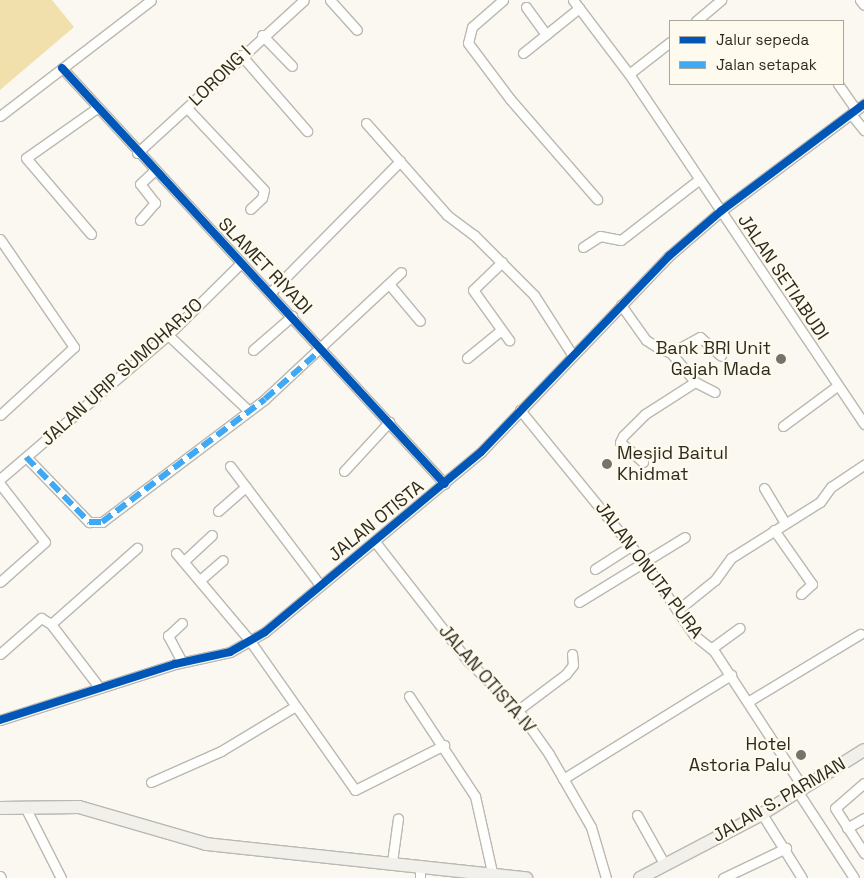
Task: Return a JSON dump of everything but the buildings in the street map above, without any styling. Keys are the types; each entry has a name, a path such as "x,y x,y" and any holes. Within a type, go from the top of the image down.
{"street":[{"path":"0,116 151,0"},
{"name":"LORONG I","path":"137,153 187,108 262,35 304,0"},
{"path":"330,0 357,30"},
{"path":"504,0 472,27 468,43 510,99 598,199"},
{"path":"697,20 721,0"},
{"path":"860,0 864,5"},
{"path":"523,53 546,35 576,3"},
{"name":"JALAN SETIABUDI","path":"576,3 629,74 697,181 720,211 864,424"},
{"path":"526,7 546,35"},
{"path":"262,35 292,66"},
{"path":"629,74 669,43"},
{"path":"241,55 307,131"},
{"name":"SLAMET RIYADI","path":"62,68 137,153 271,292 445,484"},
{"path":"839,85 857,109 864,130"},
{"path":"91,234 26,158 97,108"},
{"path":"187,108 264,190 262,198 250,209"},
{"name":"JALAN OTISTA","path":"0,720 182,662 213,657 250,641 376,543 445,484 520,410 621,305 720,211 857,109"},
{"path":"366,123 447,215 502,262 534,295 573,356"},
{"path":"271,292 400,162"},
{"path":"140,220 155,203 140,184 154,171"},
{"path":"584,247 600,236 621,240 697,181"},
{"path":"0,239 74,342 72,352 0,415"},
{"path":"502,262 473,290 500,331 509,340"},
{"name":"JALAN URIP SUMOHARJO","path":"0,479 168,335 241,263"},
{"path":"26,457 89,522 102,522 249,410 322,349 400,272"},
{"path":"389,284 420,321"},
{"path":"621,305 646,340 671,353 695,382 715,392"},
{"path":"253,350 292,316"},
{"path":"467,358 500,331"},
{"path":"168,335 249,410"},
{"path":"671,353 700,337 721,356"},
{"path":"643,462 620,442 623,436 646,414 695,382"},
{"path":"783,426 837,386"},
{"name":"JALAN ONUTA PURA","path":"520,410 644,562 679,609 694,635 712,648 749,701 854,878"},
{"path":"344,471 389,422"},
{"path":"679,609 722,573 726,562 820,502 832,487 864,465"},
{"path":"230,466 320,585"},
{"path":"0,484 46,542 0,582"},
{"path":"218,511 246,487"},
{"path":"764,488 785,523"},
{"path":"774,530 812,584 801,594"},
{"path":"184,561 212,535"},
{"path":"579,602 685,537"},
{"name":"JALAN OTISTA IV","path":"376,543 468,661 518,710 563,779 591,827 606,878"},
{"path":"595,569 631,546"},
{"path":"51,624 136,548"},
{"path":"176,553 250,641 294,707 355,790 444,745"},
{"path":"200,580 223,560"},
{"path":"0,654 41,618 51,624 100,687"},
{"path":"182,623 168,636 182,662"},
{"path":"712,648 740,628"},
{"path":"749,701 860,634"},
{"path":"518,710 566,674 573,665 572,654"},
{"path":"563,779 731,675"},
{"path":"409,696 444,745 481,810 492,872"},
{"path":"151,782 221,751 294,707"},
{"name":"JALAN S. PARMAN","path":"640,878 762,814 799,788 864,750"},
{"path":"864,783 835,808 864,853"},
{"path":"0,808 25,807 100,811 206,844 492,872 526,878"},
{"path":"25,807 61,878"},
{"path":"762,814 786,848 802,878"},
{"path":"638,815 665,865"},
{"path":"392,862 398,818"},
{"path":"847,828 864,818"},
{"path":"723,878 786,848"},
{"path":"420,865 420,878"}],"shaded area":[{"path":"0,0 52,0 74,27 0,90"}],"marked path":[{"path":"26,457 89,522 102,522 265,399 322,349"}],"cycle path":[{"path":"62,68 445,484"},
{"path":"0,720 175,664 230,652 265,632 481,452 669,256 721,211 864,104"}],"place":[{"name":"Bank BRI Unit Gajah Mada","path":"781,359"},
{"name":"Mesjid Baitul Khidmat","path":"607,464"},
{"name":"Hotel Astoria Palu","path":"801,755"}]}
